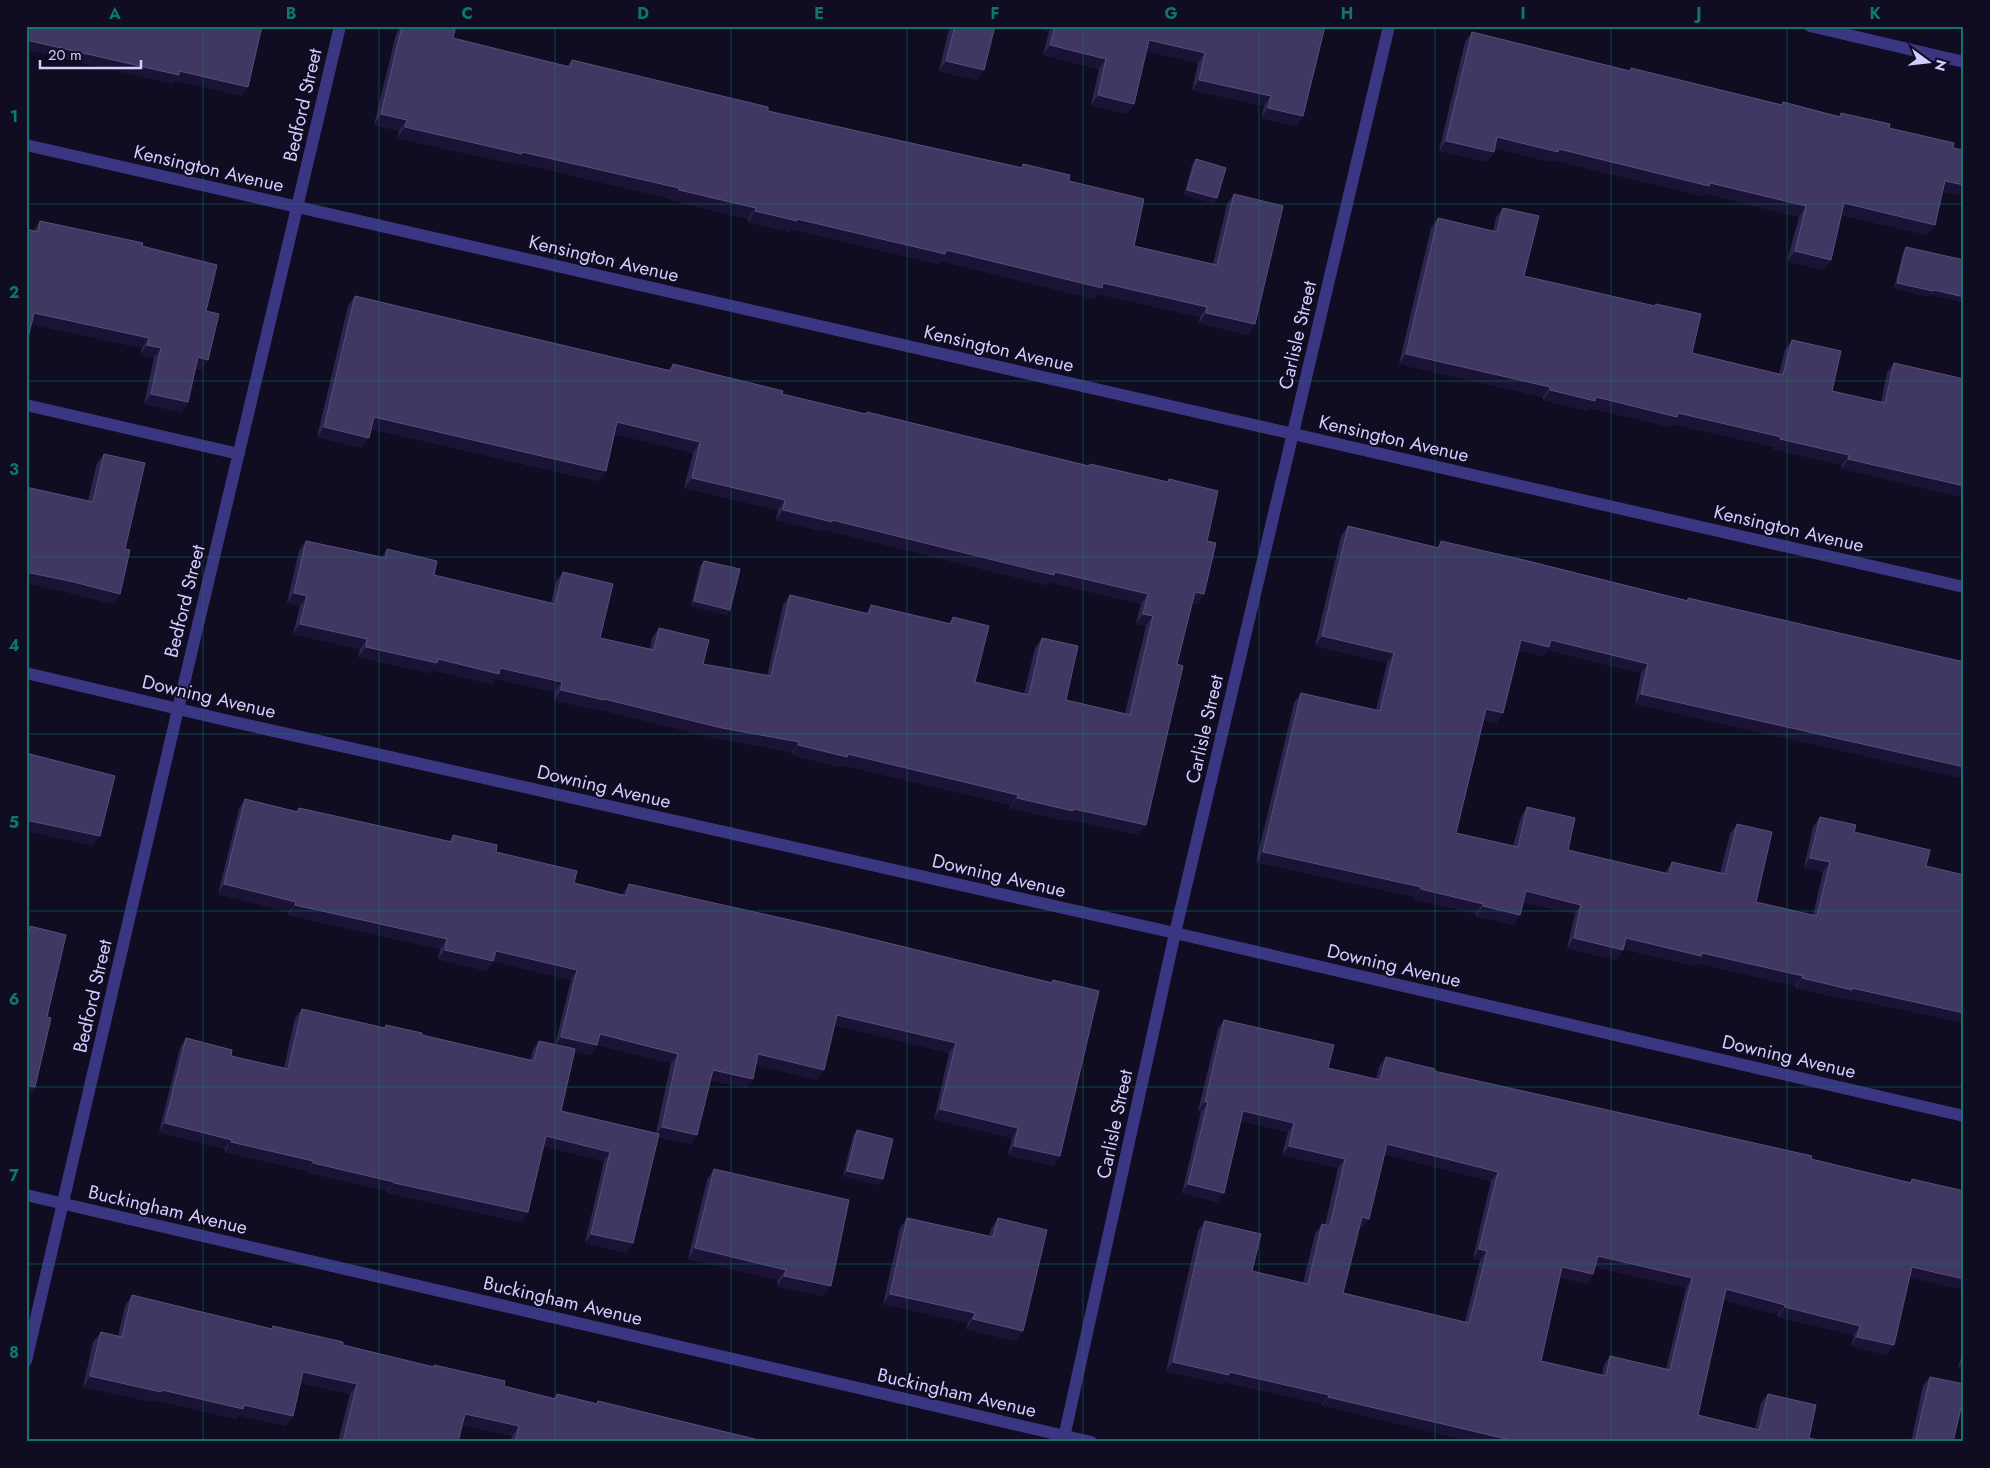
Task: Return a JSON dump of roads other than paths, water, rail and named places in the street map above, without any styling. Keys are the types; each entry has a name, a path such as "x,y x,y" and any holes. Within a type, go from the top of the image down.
{"street":[{"name":"Bedford Street","path":"26,1361 340,26"},
{"name":"Carlisle Street","path":"1064,1439 1175,933 1389,26"},
{"path":"1810,26 1964,62"},
{"name":"Kensington Avenue","path":"26,145 1964,587"},
{"path":"26,404 239,454"},
{"name":"Downing Avenue","path":"26,673 178,709 1175,933 1964,1116"},
{"name":"Buckingham Avenue","path":"26,1195 1064,1439 1090,1442"}]}
